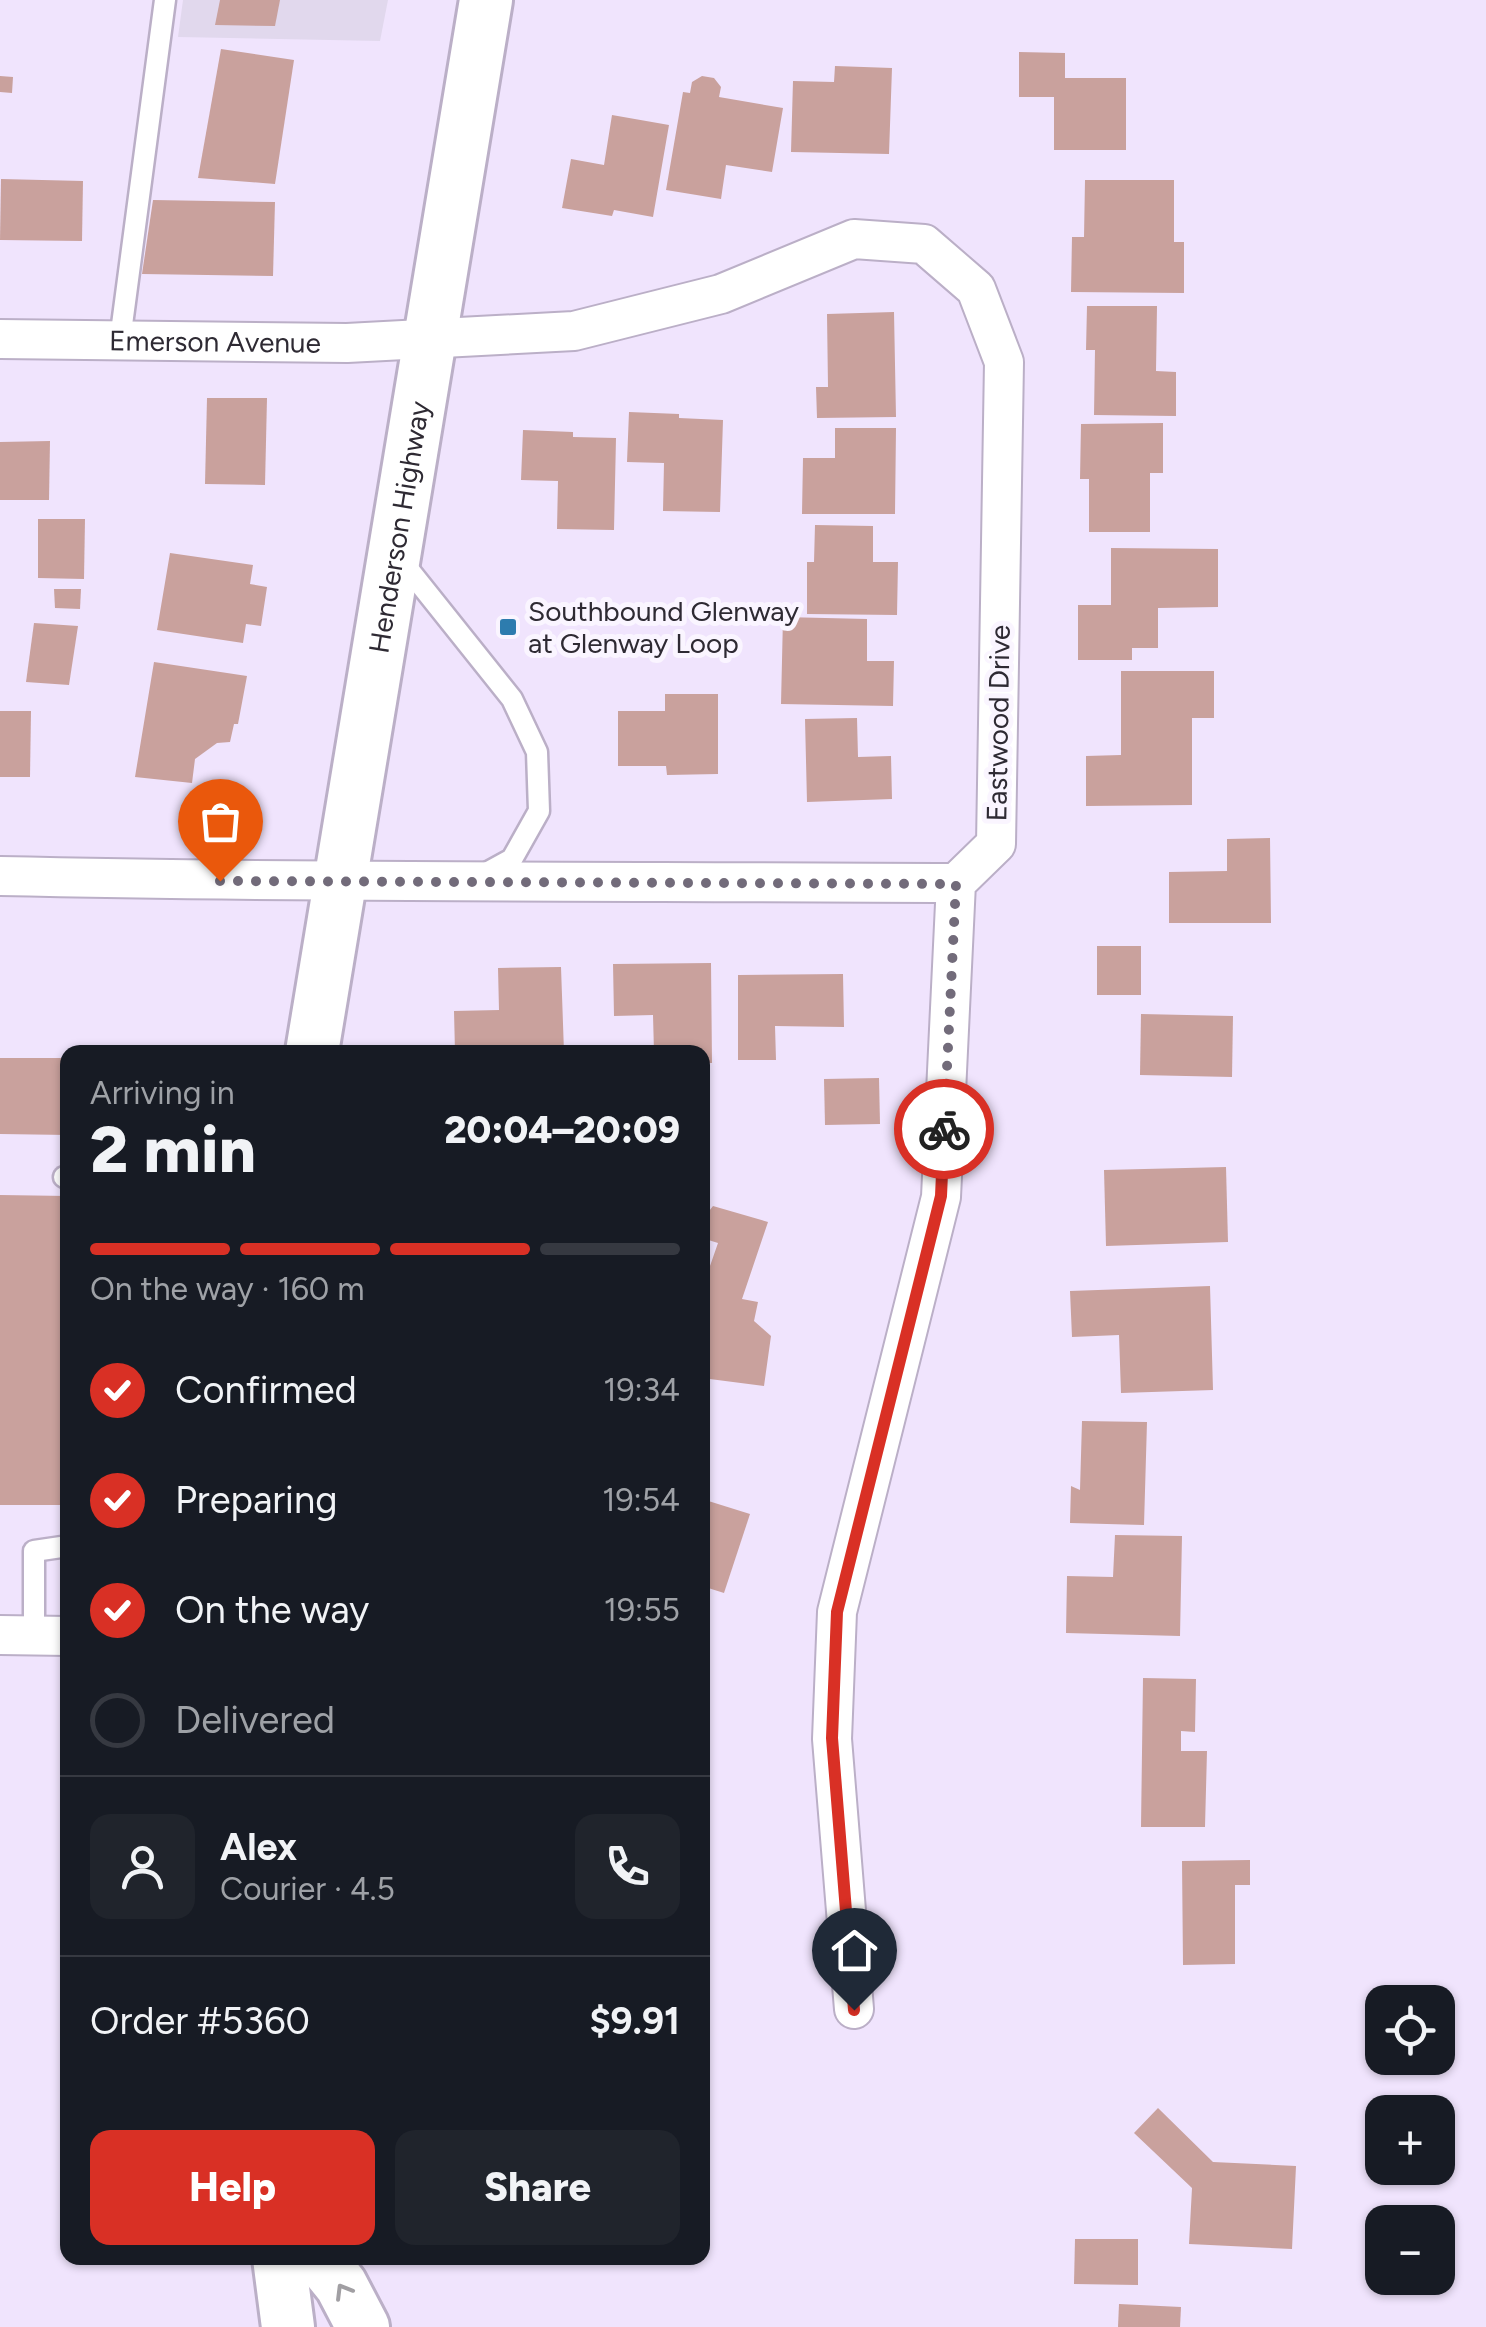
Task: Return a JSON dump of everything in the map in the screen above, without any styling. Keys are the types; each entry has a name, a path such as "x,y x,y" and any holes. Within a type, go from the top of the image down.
{"main road":[{"name":"Henderson Highway","path":"313,1045 486,0"},
{"path":"281,2265 288,2327"},
{"path":"325,2265 342,2285 362,2327"}],"street":[{"name":"Eastwood Drive","path":"430,338 574,331 721,294 854,239 924,244 976,289 1004,362 996,844 956,884"},
{"name":"Emerson Avenue","path":"0,339 347,343 430,338"},
{"path":"0,876 339,883 475,880 956,884 941,1196 837,1612 832,1738 854,2010"}],"lane":[{"path":"120,340 165,0"},
{"path":"396,553 512,698 537,752 539,811 512,859 475,880"},
{"path":"34,1636 34,1550 60,1547"}],"shaded area":[{"path":"183,0 388,0 380,41 178,37"}],"building":[{"path":"220,0 280,0 275,26 215,25"},
{"path":"221,49 294,60 275,184 198,178"},
{"path":"1019,52 1065,53 1065,78 1126,78 1126,150 1054,150 1054,97 1019,97"},
{"path":"835,66 892,68 889,154 791,152 793,81 834,82"},
{"path":"0,76 13,77 12,93 0,92"},
{"path":"702,76 714,78 721,87 719,97 783,108 772,172 726,165 721,199 666,190 683,92 690,93 692,82"},
{"path":"612,115 669,125 653,217 614,210 612,216 562,208 571,159 604,165"},
{"path":"1,179 83,181 82,241 0,240"},
{"path":"1085,180 1174,180 1174,242 1184,242 1184,293 1071,292 1072,237 1084,237"},
{"path":"153,200 275,202 273,276 142,274"},
{"path":"1087,306 1157,306 1156,371 1176,372 1176,416 1094,415 1095,350 1086,350"},
{"path":"894,312 896,417 817,418 816,387 828,387 827,314"},
{"path":"207,398 267,398 265,485 205,484"},
{"path":"629,412 723,420 720,512 663,511 664,463 627,462"},
{"path":"1163,423 1163,473 1150,473 1150,532 1089,532 1089,479 1080,479 1081,424"},
{"path":"835,428 896,428 895,514 802,514 803,458 835,458"},
{"path":"523,430 616,438 614,530 557,529 558,481 521,480"},
{"path":"50,441 49,500 0,500 0,442"},
{"path":"38,519 85,519 84,579 38,578"},
{"path":"815,525 873,526 873,562 898,562 897,615 807,614 807,562 814,562"},
{"path":"1111,548 1218,549 1218,607 1158,608 1158,648 1132,648 1132,660 1078,660 1078,605 1111,605"},
{"path":"170,553 253,565 250,584 267,587 261,626 246,624 243,643 157,630"},
{"path":"54,589 81,589 80,609 55,608"},
{"path":"783,617 867,619 867,661 894,661 893,706 781,704"},
{"path":"34,623 78,626 69,685 26,682"},
{"path":"154,662 247,676 238,724 234,724 230,742 217,743 195,759 192,783 135,777"},
{"path":"1121,671 1214,671 1214,718 1192,718 1192,805 1086,806 1086,756 1121,755"},
{"path":"665,694 718,694 718,774 667,775 666,766 618,766 618,711 665,711"},
{"path":"0,711 31,711 30,777 0,777"},
{"path":"857,718 858,757 891,756 892,799 807,802 805,719"},
{"path":"1270,838 1271,923 1169,923 1169,872 1227,871 1227,839"},
{"path":"1097,946 1141,946 1141,995 1097,995"},
{"path":"711,963 712,1063 710,1045 654,1045 653,1015 614,1016 613,964"},
{"path":"561,967 564,1045 455,1045 454,1011 499,1010 498,968"},
{"path":"843,974 844,1027 775,1026 776,1060 738,1060 738,975"},
{"path":"1141,1014 1233,1016 1232,1077 1140,1075"},
{"path":"0,1058 60,1058 60,1135 0,1134"},
{"path":"879,1078 880,1124 825,1125 824,1079"},
{"path":"1226,1167 1228,1242 1106,1246 1104,1170"},
{"path":"0,1195 60,1196 60,1505 0,1505"},
{"path":"713,1206 768,1222 742,1299 758,1302 754,1321 771,1336 764,1386 710,1379 710,1266 718,1243 710,1240"},
{"path":"1210,1286 1213,1390 1121,1393 1119,1335 1072,1337 1070,1291"},
{"path":"1082,1421 1147,1422 1144,1525 1070,1523 1071,1486 1080,1490"},
{"path":"710,1502 750,1514 724,1593 710,1589"},
{"path":"1115,1535 1182,1536 1180,1636 1066,1633 1067,1576 1113,1577"},
{"path":"1143,1678 1196,1679 1195,1732 1181,1731 1181,1751 1207,1751 1205,1827 1141,1827"},
{"path":"1250,1860 1250,1885 1235,1885 1235,1964 1183,1965 1182,1861"},
{"path":"1158,2108 1213,2162 1296,2166 1292,2249 1189,2244 1192,2188 1134,2133"},
{"path":"1075,2239 1138,2239 1138,2285 1074,2284"},
{"path":"1119,2304 1181,2307 1180,2327 1118,2327"}],"way so far":[{"path":"220,881 956,884 944,1129"}],"place":[{"name":"Southbound Glenway at Glenway Loop","path":"508,627"}],"route":[{"path":"854,2010 832,1738 837,1612 941,1196 944,1129"}]}
